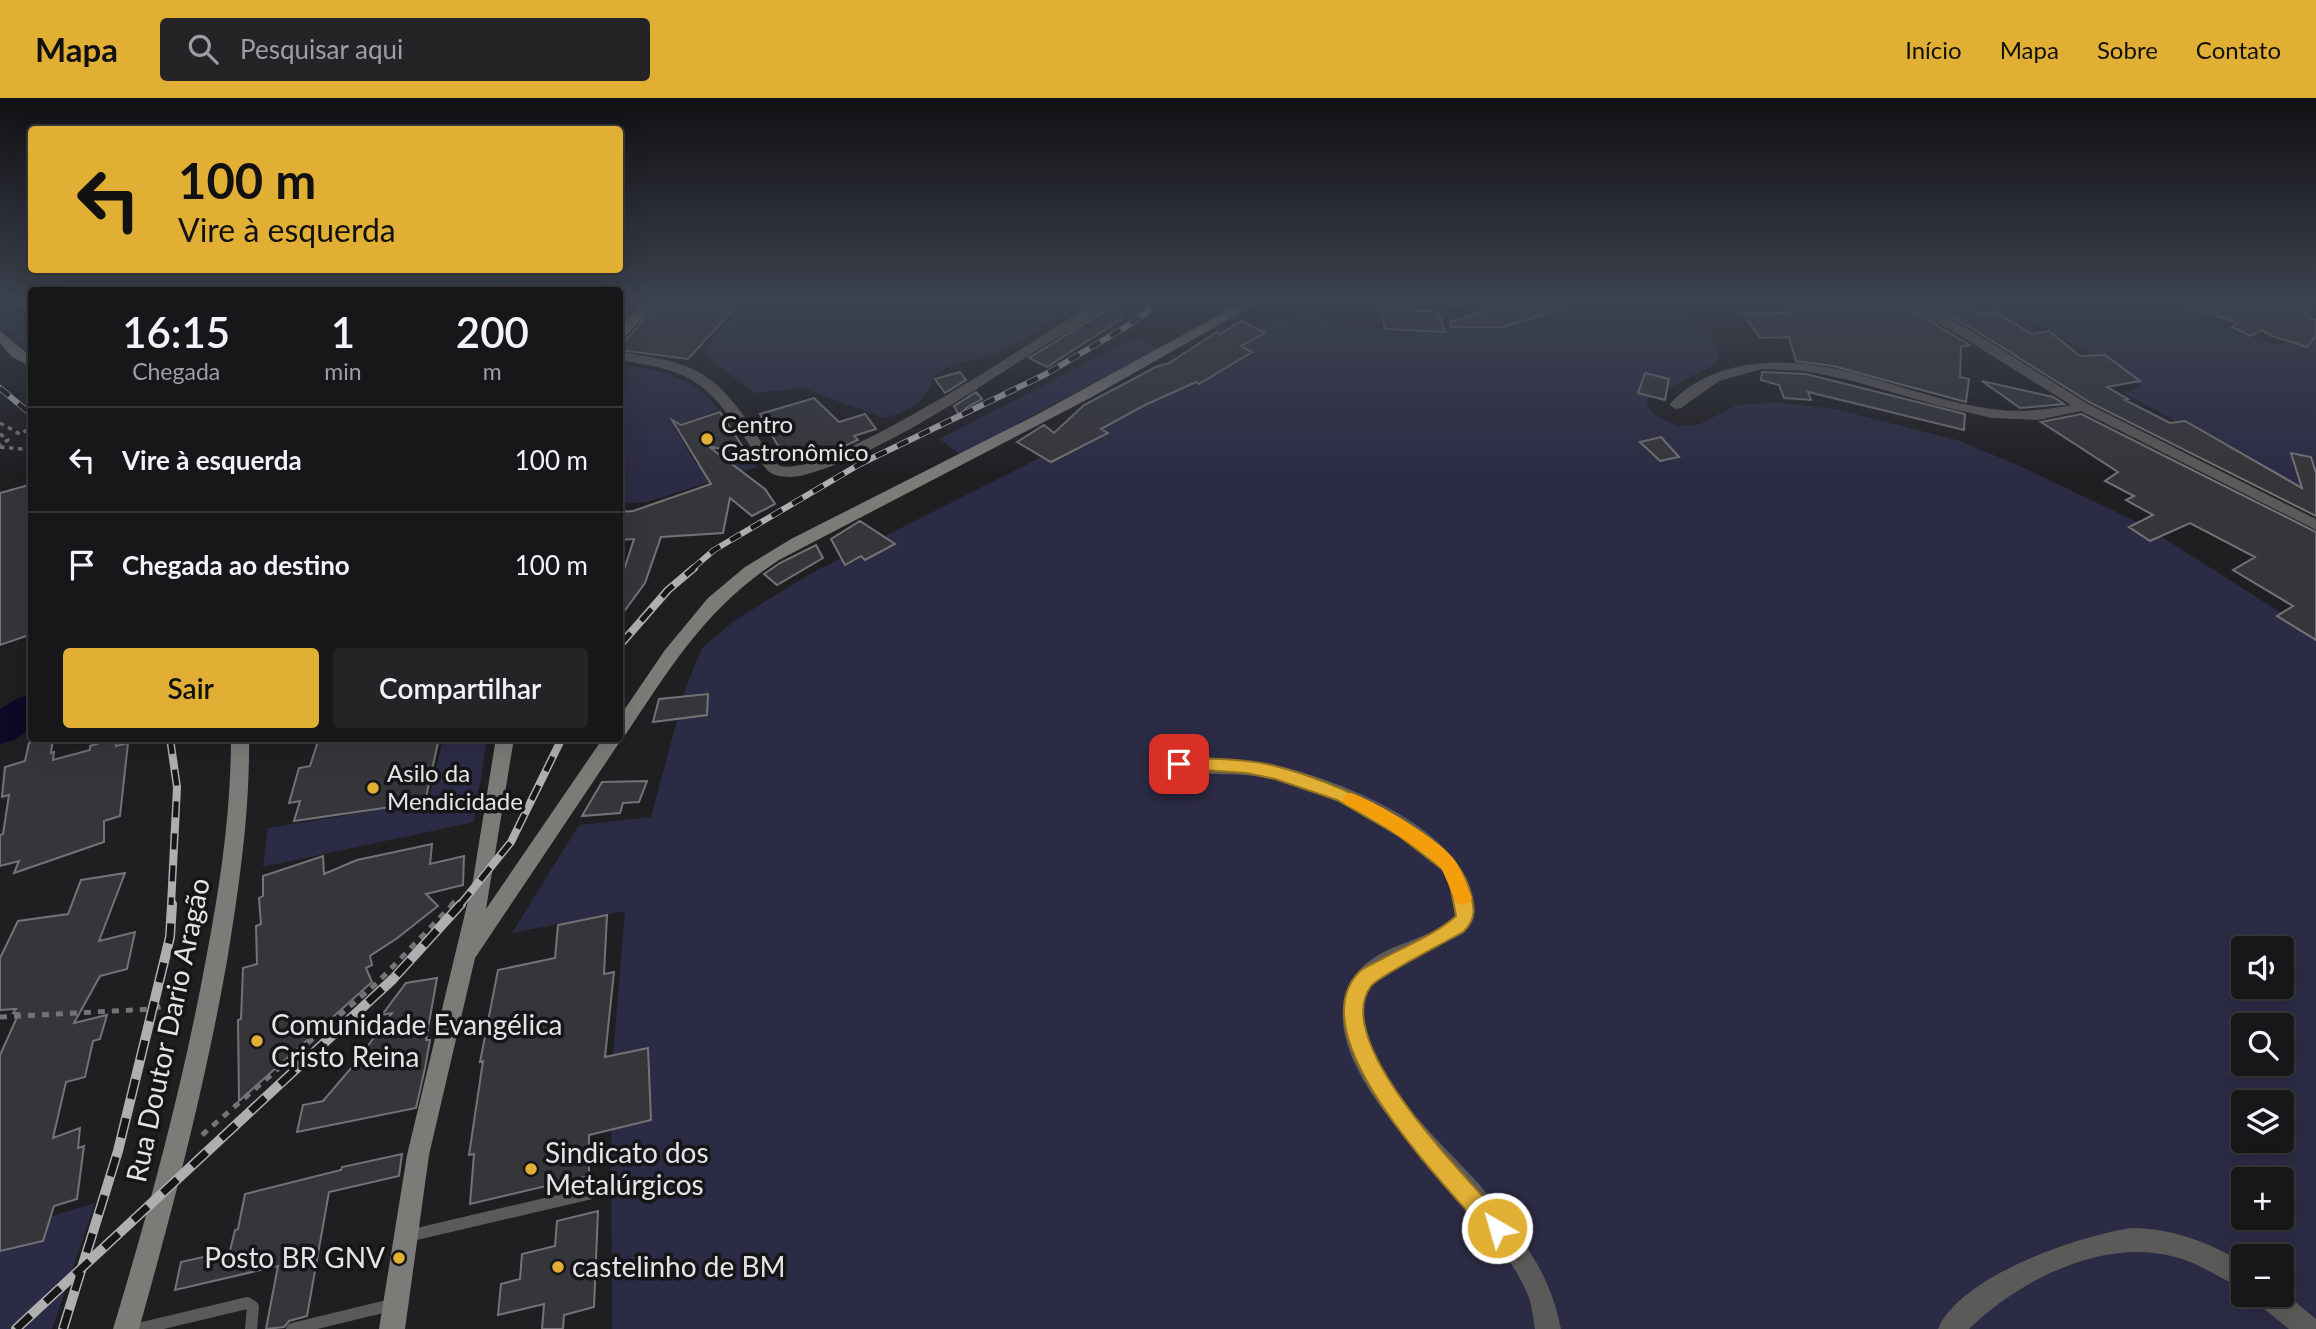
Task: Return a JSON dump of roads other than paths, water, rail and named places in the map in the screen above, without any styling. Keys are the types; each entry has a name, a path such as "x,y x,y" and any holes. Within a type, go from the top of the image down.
{"street":[{"path":"639,359 682,367 702,376 725,398 774,468 788,474 815,468 930,411 1012,359"},
{"path":"623,725 694,623 716,599 759,566 788,548 915,485 1150,359"},
{"path":"2008,359 2084,407 2316,525"},
{"path":"1676,405 1699,386 1720,374 1774,366 1816,369 1989,414 2042,418 2084,407"},
{"name":"Rua Doutor Dario Aragão","path":"126,1329 175,1158 210,993 236,839 241,781 240,742"},
{"path":"392,1329 418,1155 485,870 504,742"},
{"path":"461,966 539,844 610,742"},
{"path":"1179,764 1246,767 1276,773 1343,796 1405,831 1449,865 1459,883 1465,905 1465,919 1366,977 1354,997 1354,1031 1371,1071 1386,1096 1469,1192 1529,1274 1544,1308 1548,1329"},
{"path":"1951,1329 1992,1293 2040,1266 2117,1243 2148,1240 2180,1247 2208,1256 2231,1270"},
{"path":"2281,1307 2308,1329"}],"lane":[{"path":"405,1236 588,1194"},
{"path":"138,1329 247,1303 253,1307 251,1329"},
{"path":"292,1329 395,1304"}],"waterway":[{"path":"0,729 28,712"}],"railway":[{"path":"692,569 714,550 860,464 1071,359"},
{"path":"0,388 28,412"},
{"path":"623,642 668,590 694,568"},
{"path":"171,742 177,787 171,905"},
{"path":"460,905 511,842 560,742"},
{"path":"82,1268 118,1151 170,937 172,904"},
{"path":"82,1268 393,979 461,904"},
{"path":"16,1329 82,1268"},
{"path":"63,1329 82,1268"}],"place":[{"name":"Centro Gastronômico","path":"707,439"},
{"name":"Asilo da Mendicidade","path":"373,788"},
{"name":"Comunidade Evangélica Cristo Reina","path":"257,1041"},
{"name":"Sindicato dos Metalúrgicos","path":"531,1169"},
{"name":"Posto BR GNV","path":"399,1258"},
{"name":"castelinho de BM","path":"558,1267"}]}
